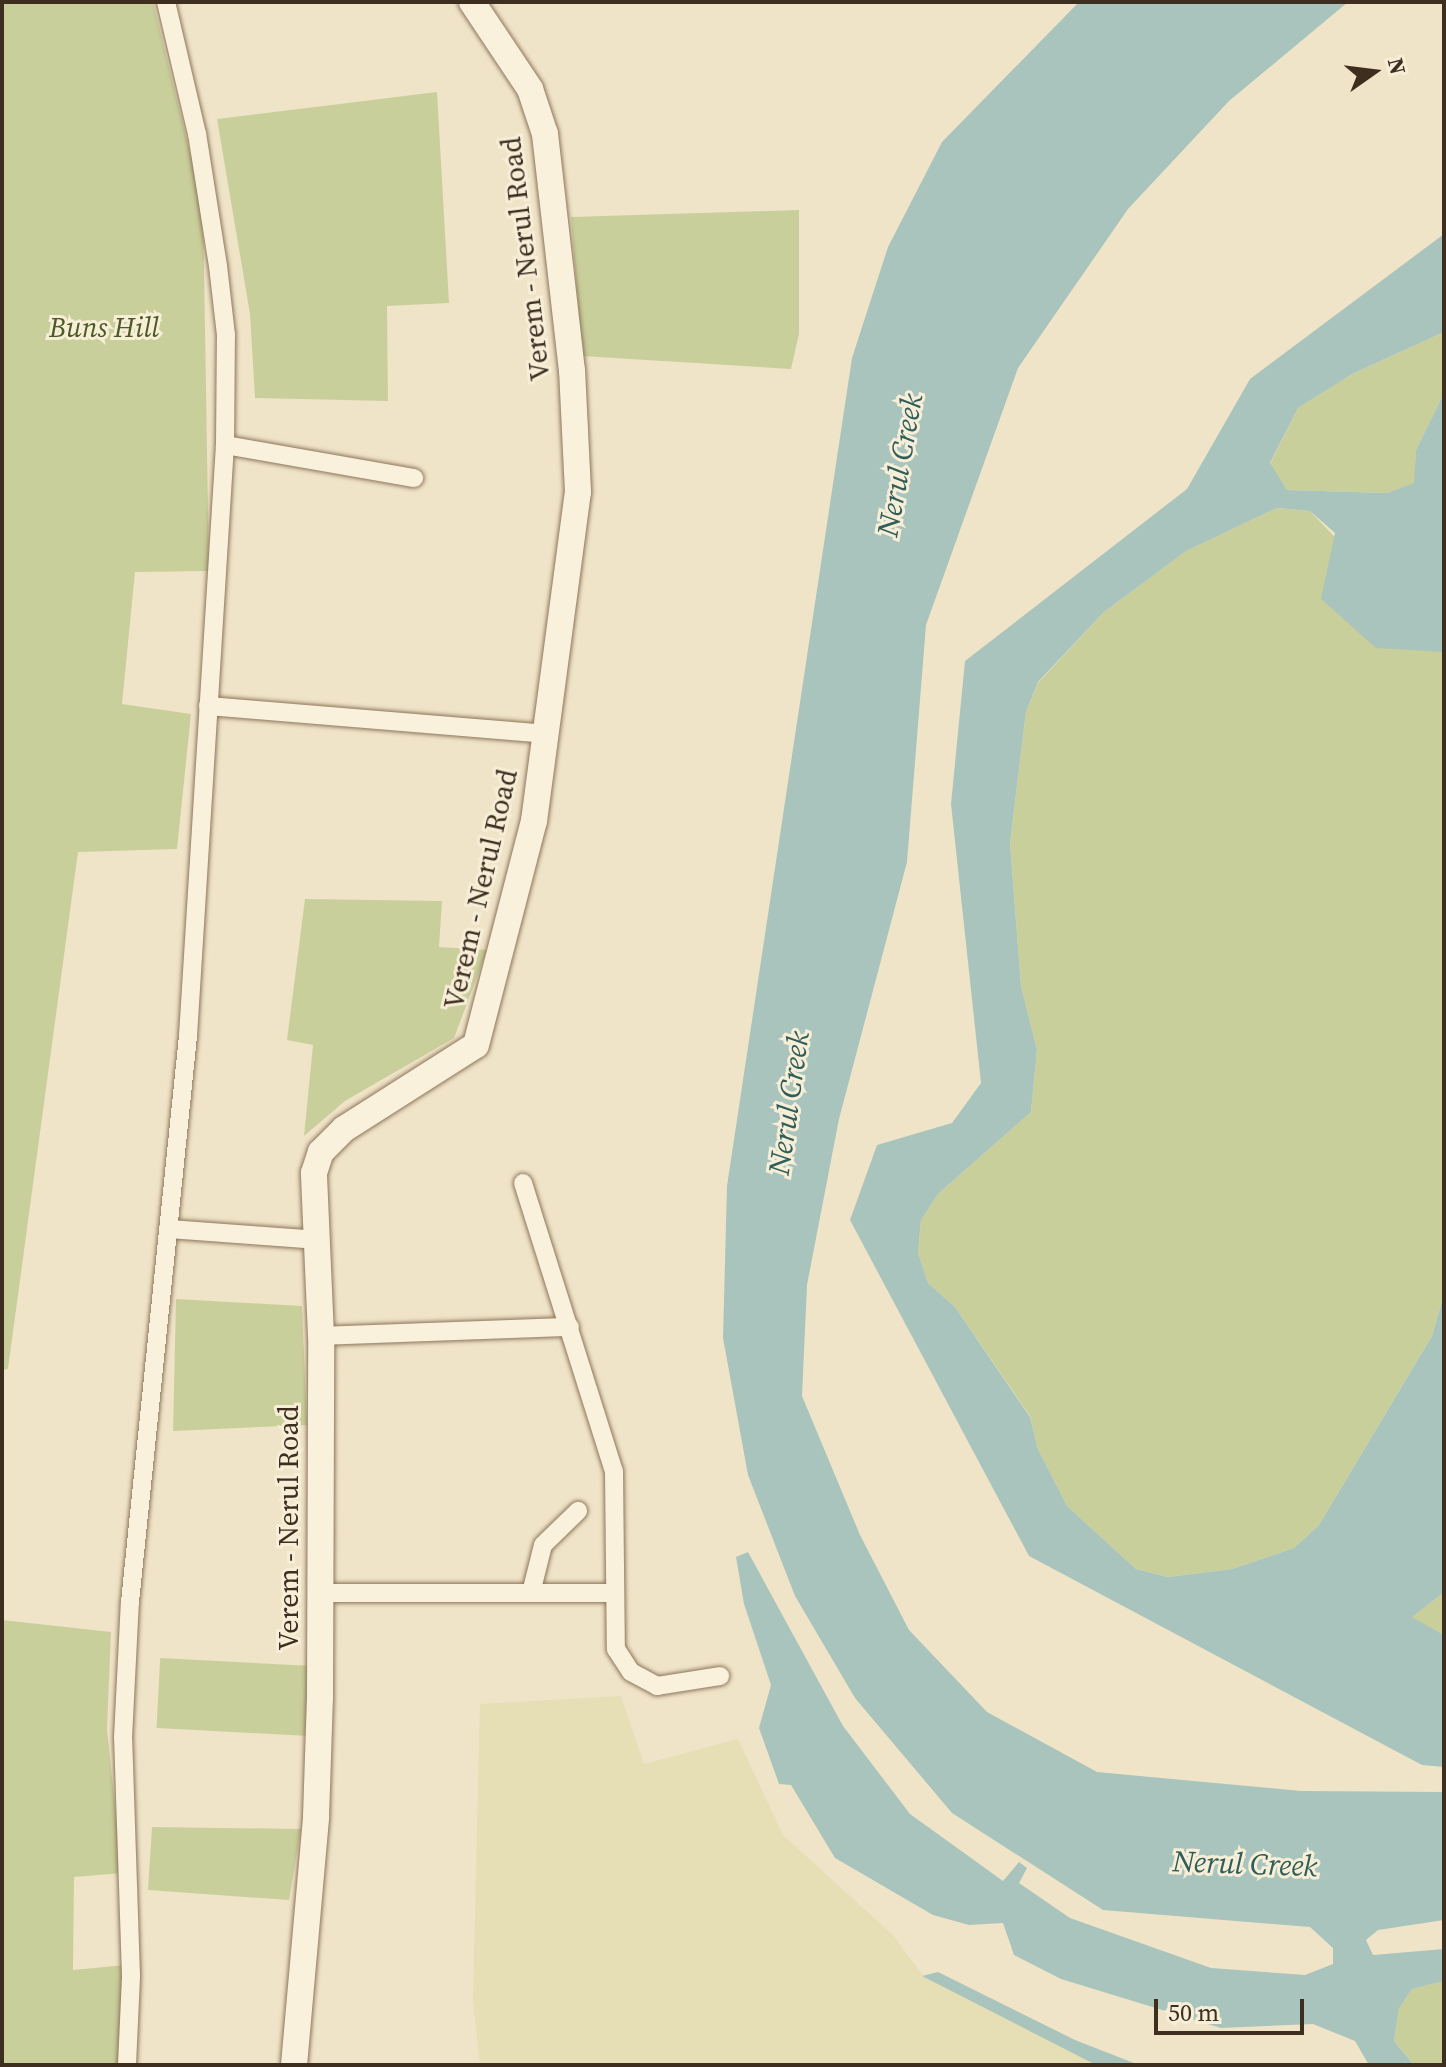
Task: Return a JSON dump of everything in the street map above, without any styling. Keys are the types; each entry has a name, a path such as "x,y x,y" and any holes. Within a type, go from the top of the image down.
{"main road":[{"name":"Verem - Nerul Road","path":"294,2065 316,1817 322,1593 321,1336 314,1173 326,1146 357,1119 476,1045 534,821 578,492 572,371 545,134 530,89 472,2"}],"street":[{"path":"127,2065 131,1976 123,1738 141,1458 188,1036 225,445 226,335 218,266 197,134 166,2"},
{"path":"225,445 414,478"},
{"path":"208,706 545,734"},
{"path":"523,1183 614,1471 616,1649 631,1672 657,1686 720,1676"},
{"path":"168,1229 317,1240"},
{"path":"321,1336 570,1327"},
{"path":"531,1593 543,1545 578,1511"},
{"path":"322,1593 615,1593"}],"shaded area":[{"path":"621,1696 644,1764 738,1739 783,1835 894,1936 923,1976 1096,2065 480,2065 473,2001 480,1704"}],"green space":[{"name":"Buns Hill","path":"2,2 153,2 203,206 209,571 135,572 122,704 191,714 177,849 78,852 8,1369 2,1370"},
{"path":"437,92 449,303 387,306 388,401 255,398 250,314 217,119"},
{"path":"799,210 799,334 791,369 582,356 571,217"},
{"path":"1444,332 1444,393 1416,450 1415,483 1387,493 1287,490 1270,464 1298,408 1354,373"},
{"path":"1277,508 1310,511 1444,652 1444,1294 1432,1336 1319,1525 1294,1548 1232,1569 1168,1577 1136,1569 1067,1506 1038,1449 1030,1416 955,1307 928,1283 918,1253 921,1220 938,1194 1031,1112 1037,1050 1021,986 1010,843 1026,712 1038,683 1104,612 1186,551"},
{"path":"305,899 442,901 439,947 487,950 454,1038 345,1101 304,1136 313,1045 287,1040"},
{"path":"176,1299 302,1306 307,1425 173,1431"},
{"path":"1444,1592 1444,1635 1411,1617"},
{"path":"2,1620 111,1632 107,1729 122,1873 74,1877 73,1970 125,1965 121,2065 2,2065"},
{"path":"160,1658 312,1666 308,1736 157,1728"},
{"path":"152,1827 301,1829 289,1900 148,1890"},
{"path":"1444,1981 1444,2065 1414,2065 1394,2041 1399,2007 1412,1989"}],"water":[{"name":"Nerul Creek","path":"1079,2 1348,2 1229,101 1128,209 1018,368 926,625 907,862 839,1119 807,1285 802,1396 860,1535 909,1630 987,1712 1097,1772 1301,1791 1444,1792 1444,1920 1378,1930 1366,1940 1373,1955 1444,1949 1444,1981 1412,1989 1399,2008 1394,2041 1414,2065 1369,2065 1355,2041 1313,2024 1221,2028 1061,1979 1014,1955 1003,1923 969,1925 933,1915 835,1858 791,1785 779,1784 759,1728 771,1685 744,1604 736,1557 748,1552 843,1726 910,1814 1003,1881 1019,1862 1027,1868 1019,1883 1070,1918 1211,1968 1305,1975 1333,1964 1333,1948 1310,1927 1103,1910 952,1813 855,1698 795,1596 748,1475 723,1338 727,1186 852,358 888,247 942,142"},
{"path":"1444,234 1444,332 1354,373 1298,408 1270,463 1287,490 1387,493 1414,483 1416,450 1444,393 1444,652 1376,648 1321,599 1335,533 1310,511 1277,508 1186,551 1104,612 1038,682 1026,712 1010,843 1021,986 1037,1050 1031,1112 938,1194 921,1220 918,1253 928,1283 955,1307 1030,1417 1038,1449 1067,1506 1136,1569 1168,1577 1232,1569 1294,1548 1319,1525 1432,1336 1444,1294 1444,1592 1412,1617 1444,1635 1444,1767 1422,1765 1029,1556 850,1220 877,1145 952,1123 981,1083 951,804 965,661 1187,489 1250,379"},
{"path":"938,1972 1075,2040 1139,2065 1096,2065 922,1976"}]}
